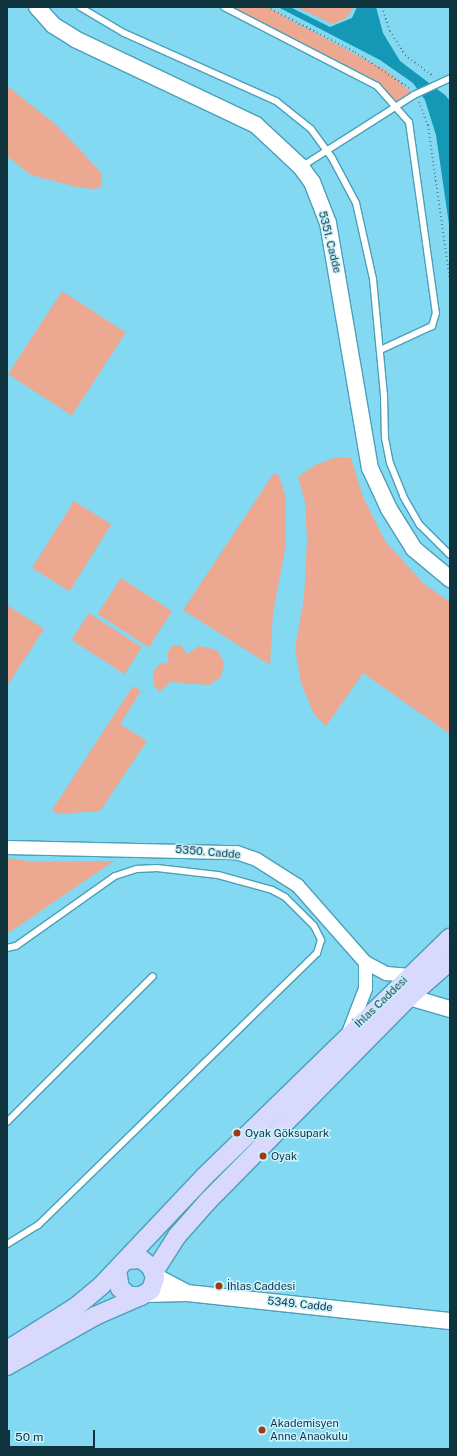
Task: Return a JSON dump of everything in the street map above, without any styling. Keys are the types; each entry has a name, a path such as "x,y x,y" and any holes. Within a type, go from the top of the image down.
{"main road":[{"path":"418,975 450,938"},
{"path":"418,975 450,961"},
{"name":"İhlas Caddesi","path":"154,1274 177,1236 208,1201 409,997 418,975"},
{"name":"İhlas Caddesi","path":"7,1350 77,1306 122,1265 348,1035 418,975"},
{"path":"7,1366 95,1316 143,1295 154,1274 147,1262 122,1265 117,1282 124,1292 143,1295"}],"street":[{"name":"5351. Cadde","path":"37,7 54,25 75,39 256,125 301,167 312,182 328,223 338,266 370,468 389,509 414,549 450,579"},
{"name":"5350. Cadde","path":"7,847 236,852 256,859 297,885 366,962 386,972 418,975"},
{"path":"348,1035 365,988 366,962"},
{"name":"İhlas Caddesi","path":"409,997 450,1009"},
{"name":"5349. Cadde","path":"154,1274 187,1293 450,1321"},
{"path":"143,1295 187,1293"}],"lane":[{"path":"80,7 88,9 124,33 276,101 311,129 325,148 356,203 373,279 380,350 385,438 390,463 403,496 420,525 450,555"},
{"path":"224,7 377,86 409,122 436,313 432,326 380,350"},
{"path":"301,167 325,148 416,94 450,78"},
{"path":"7,948 16,946 115,876 137,869 157,868 218,874 272,890 285,897 314,926 321,940 317,953 38,1225 7,1244"},
{"path":"7,1122 153,976"}],"path":[{"path":"267,7 374,64 401,81 416,94 428,125 450,282"},
{"path":"382,7 390,31 405,55 440,84"}],"shaded area":[{"path":"224,7 267,7 387,71 414,95 396,106 377,86"},
{"path":"296,7 354,7 346,18 333,24"},
{"path":"7,86 54,123 83,153 101,173 102,186 95,189 77,187 31,175 7,156"},
{"path":"62,291 126,332 72,415 8,374"},
{"path":"337,457 351,458 363,497 385,541 424,584 450,602 450,734 363,673 326,726 314,714 301,683 295,648 304,598 307,539 305,502 298,477 315,465"},
{"path":"274,473 279,476 286,498 286,544 273,613 270,665 183,610"},
{"path":"74,501 111,524 69,591 32,568"},
{"path":"121,578 172,611 149,647 98,614"},
{"path":"7,605 44,629 7,686"},
{"path":"89,613 142,647 124,674 72,640"},
{"path":"173,645 181,645 187,654 199,646 217,650 224,663 221,677 209,685 171,682 159,692 154,685 153,672 160,664 169,662 167,653"},
{"path":"133,686 141,691 120,724 147,741 100,811 57,814 52,810"},
{"path":"7,858 36,862 114,861 7,934"}],"water":[{"path":"278,7 290,7 330,27 352,18 357,7 376,7 383,33 400,61 445,95 450,101 450,231 436,135 425,100 413,83 380,60"}],"place":[{"name":"Oyak Göksupark","path":"237,1133"},
{"name":"Oyak","path":"263,1156"},
{"name":"İhlas Caddesi","path":"219,1286"},
{"name":"Akademisyen Anne Anaokulu","path":"262,1430"}]}
